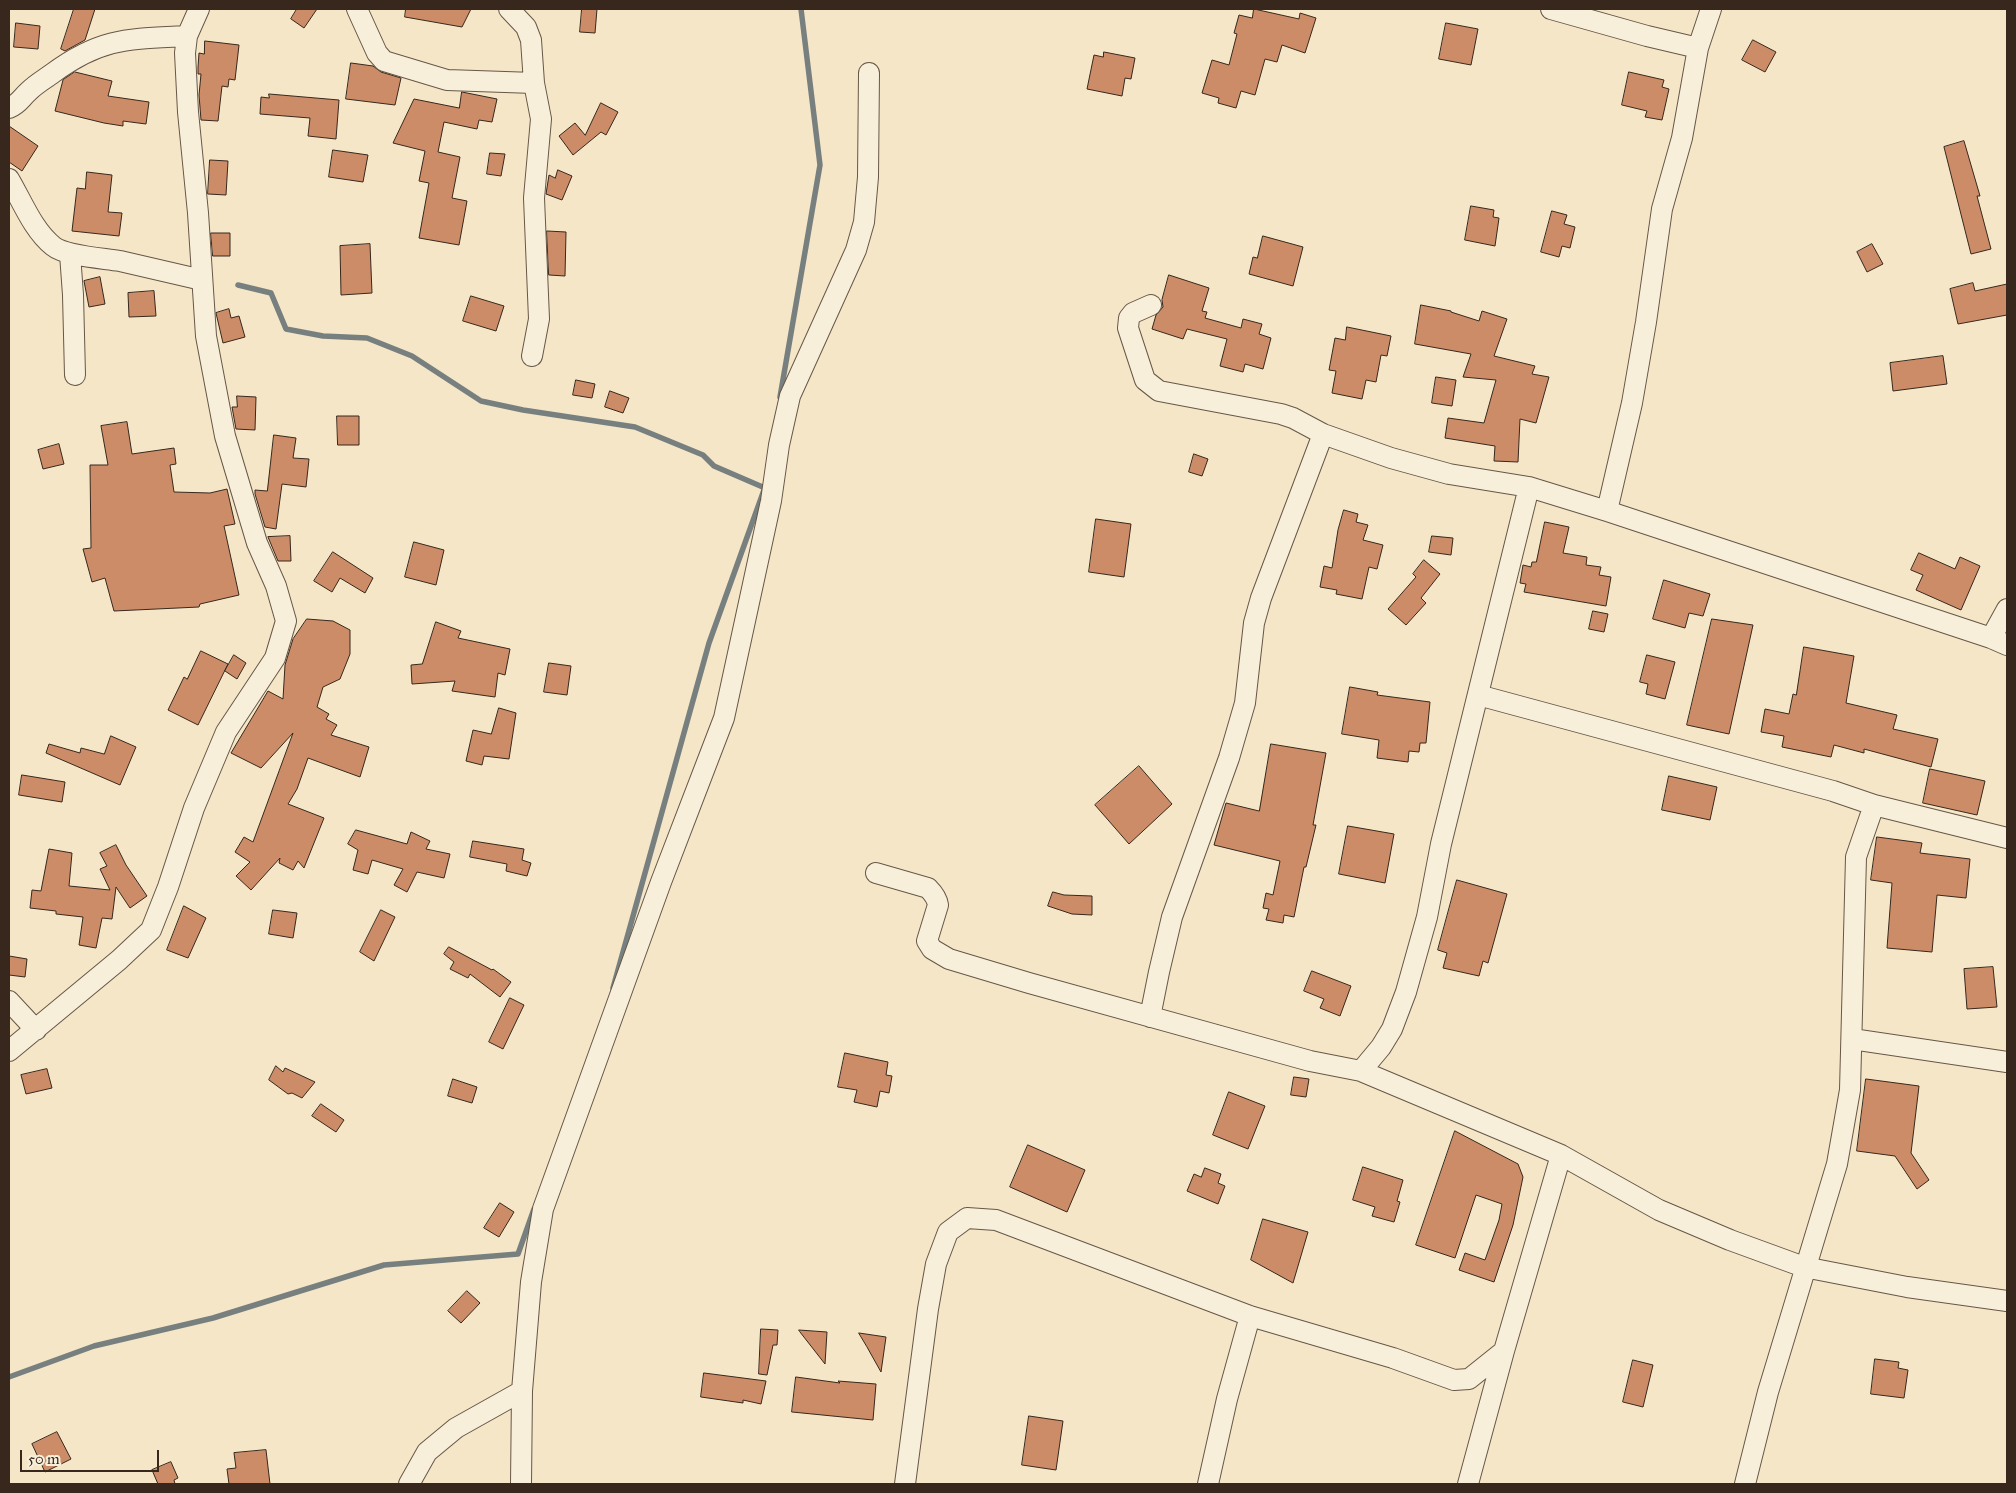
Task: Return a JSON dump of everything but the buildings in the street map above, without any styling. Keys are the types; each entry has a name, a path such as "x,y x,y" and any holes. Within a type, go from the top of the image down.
{"street":[{"path":"9,1051 36,1030 151,930 168,887 192,815 226,732 275,658 286,621 276,586 257,544 225,436 206,336 185,53 187,36 198,9"},
{"path":"356,9 377,53 384,61 439,79 534,83"},
{"path":"509,9 526,27 531,40 534,83 541,119 534,198 539,319 532,356"},
{"path":"1551,9 1698,48"},
{"path":"1608,511 1632,404 1662,209 1682,138 1698,48 1711,9"},
{"path":"12,111 28,92 68,62 101,45 123,39 187,36"},
{"path":"521,1484 522,1391 531,1282 542,1209 650,910 724,718 771,501 779,445 790,396 856,250 864,222 868,177 869,73"},
{"path":"9,179 42,236 55,248 70,254 120,262 202,280"},
{"path":"70,254 75,375"},
{"path":"1151,305 1133,313 1129,318 1128,328 1145,380 1152,387 1169,394 1281,414 1293,418 1323,434 1391,458 1449,474 1529,487 1608,511 1999,642 2007,609"},
{"path":"1150,1016 1158,972 1172,917 1229,758 1245,703 1254,623 1258,606 1323,434"},
{"path":"1361,1071 1384,1041 1406,992 1427,917 1441,844 1529,487"},
{"path":"1478,695 1824,788 1874,805 2007,838"},
{"path":"1745,1484 1768,1392 1804,1267 1837,1164 1850,1090 1856,857 1874,805"},
{"path":"876,873 928,888 937,899 938,905 927,941 932,949 939,954 1029,983 1310,1061 1361,1071 1561,1155 1660,1210 1730,1240 1804,1267 1907,1287 2007,1301"},
{"path":"9,1001 36,1030"},
{"path":"1852,1039 2007,1062"},
{"path":"1468,1484 1504,1351 1561,1155"},
{"path":"905,1484 928,1309 936,1264 948,1232 967,1218 996,1220 1250,1316 1393,1358 1454,1380 1469,1379 1504,1351"},
{"path":"1208,1484 1227,1399 1250,1316"},
{"path":"409,1484 427,1452 456,1428 522,1391"}],"waterway":[{"path":"780,397 820,165 801,9"},
{"path":"238,285 271,293 286,329 323,336 367,338 412,356 481,401 523,410 635,427 703,455 714,466 765,488"},
{"path":"613,988 709,643 764,490"},
{"path":"9,1377 94,1346 213,1318 384,1265 518,1254 534,1209"}]}
